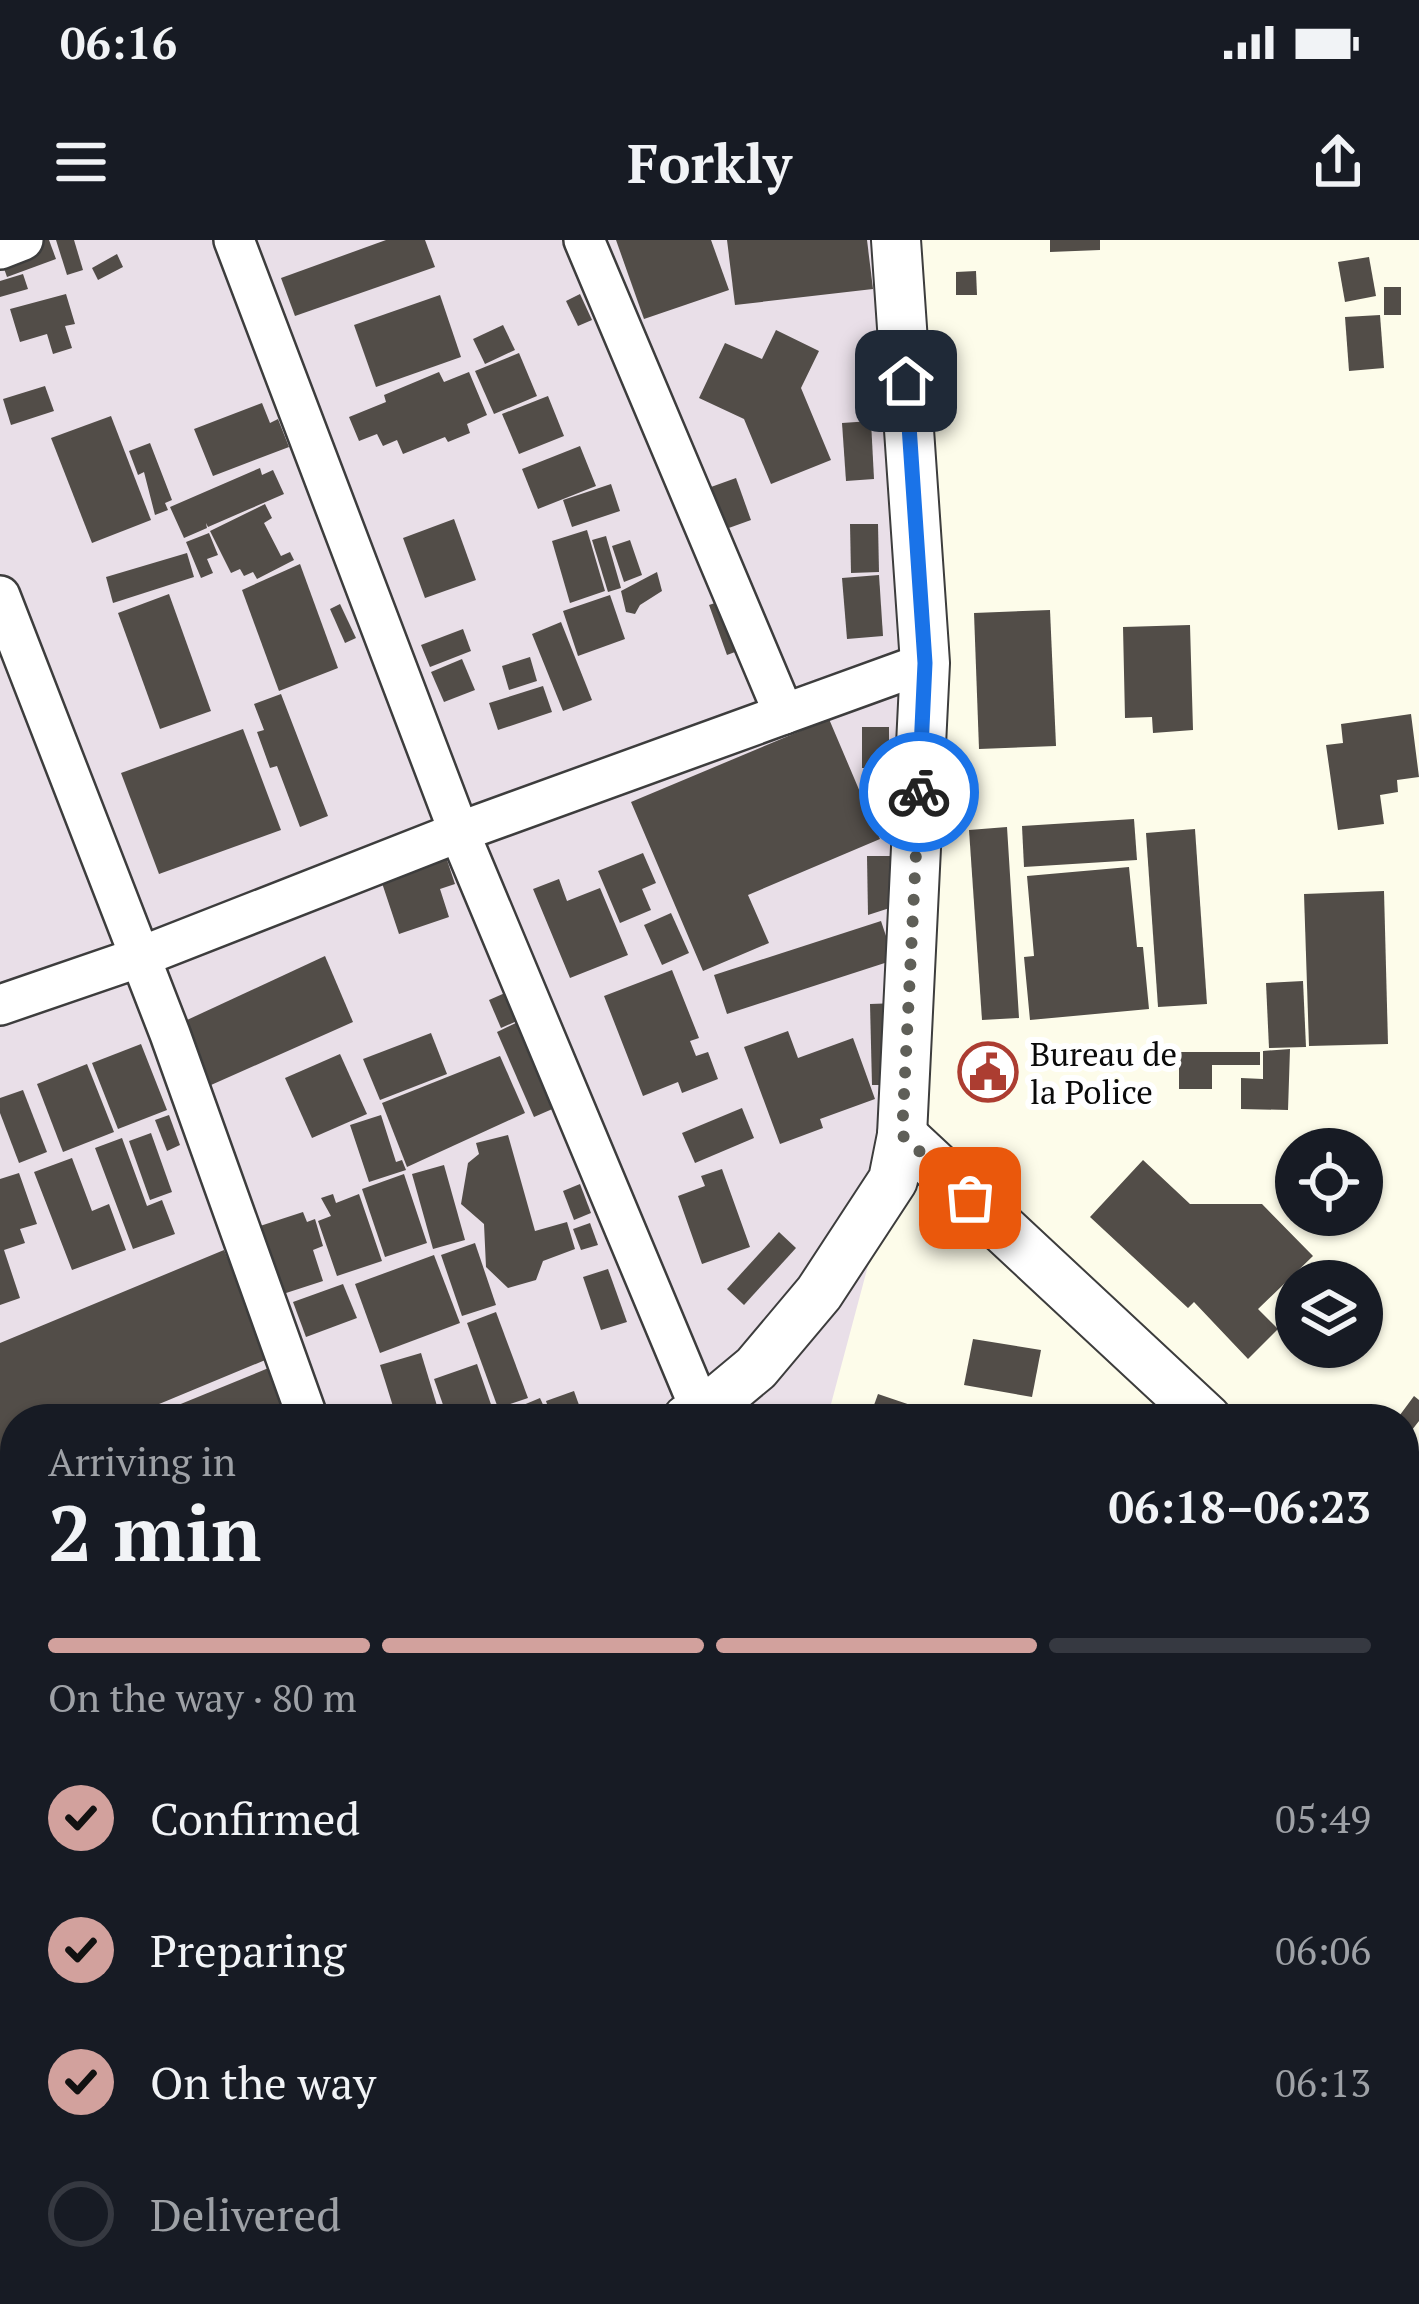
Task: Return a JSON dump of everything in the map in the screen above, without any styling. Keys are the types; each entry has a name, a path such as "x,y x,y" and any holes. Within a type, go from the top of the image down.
{"street":[{"path":"0,249 22,240"},
{"path":"234,240 459,832 689,1404"},
{"path":"584,240 784,714"},
{"path":"710,1404 756,1368 819,1293 893,1180 902,1135 925,663 896,240"},
{"path":"0,596 140,957 303,1404"},
{"path":"0,1004 140,957 459,832 925,663"},
{"path":"902,1135 1191,1404"}],"shaded area":[{"path":"0,240 892,240 915,1090 831,1404 0,1404"}],"building":[{"path":"36,240 49,240 56,259 7,277 0,257"},
{"path":"56,240 74,240 83,270 67,275"},
{"path":"386,240 425,240 435,267 295,316 281,278"},
{"path":"616,240 711,240 729,290 644,319"},
{"path":"727,240 867,240 873,289 735,305"},
{"path":"1050,240 1100,240 1100,250 1050,252"},
{"path":"117,254 123,267 98,280 92,268"},
{"path":"1369,257 1376,296 1345,302 1338,262"},
{"path":"976,271 977,295 956,295 956,272"},
{"path":"23,274 28,289 0,297 0,281"},
{"path":"1384,287 1401,287 1401,315 1384,315"},
{"path":"66,294 75,324 65,326 72,348 53,354 47,334 20,342 10,309"},
{"path":"580,294 592,320 578,326 566,301"},
{"path":"440,295 461,357 376,387 354,325"},
{"path":"1380,315 1384,368 1349,371 1345,317"},
{"path":"503,325 515,350 485,364 473,339"},
{"path":"776,330 819,351 801,388 831,460 771,484 744,419 699,398 725,343 762,359"},
{"path":"519,353 537,396 494,414 475,371"},
{"path":"439,372 444,382 469,372 487,415 467,424 470,433 448,442 445,437 403,454 397,440 383,446 377,434 359,441 349,417 386,402 384,395"},
{"path":"45,386 54,411 11,425 3,399"},
{"path":"548,396 564,436 519,454 502,414"},
{"path":"262,403 270,423 278,419 289,447 213,476 194,429"},
{"path":"111,416 151,520 92,543 51,438"},
{"path":"871,421 874,479 846,481 842,423"},
{"path":"150,443 172,500 165,503 168,510 155,515 144,472 138,475 129,451"},
{"path":"580,446 596,486 538,509 522,469"},
{"path":"260,468 262,475 273,470 284,494 208,527 206,523 207,528 184,538 170,507"},
{"path":"736,478 751,520 726,529 711,487"},
{"path":"611,484 620,511 572,527 563,500"},
{"path":"265,504 272,518 264,523 281,556 290,552 294,560 257,579 253,572 244,576 240,569 231,573 210,531"},
{"path":"454,519 476,580 425,598 403,538"},
{"path":"850,524 878,524 879,572 851,573"},
{"path":"587,530 605,591 570,603 552,541"},
{"path":"209,533 218,555 207,559 213,573 201,578 186,542"},
{"path":"606,536 621,588 608,592 592,540"},
{"path":"630,540 642,575 624,582 612,546"},
{"path":"187,553 194,577 113,603 106,577"},
{"path":"300,564 338,668 279,691 242,590"},
{"path":"657,572 662,591 640,605 635,614 626,612 621,591"},
{"path":"879,575 883,636 847,639 842,578"},
{"path":"169,594 211,711 160,729 118,613"},
{"path":"610,595 625,639 578,656 563,611"},
{"path":"733,597 751,646 727,655 709,605"},
{"path":"340,604 356,638 345,643 330,609"},
{"path":"1050,610 1056,746 979,749 974,613"},
{"path":"561,622 592,700 563,711 532,634"},
{"path":"1190,625 1193,730 1153,733 1152,717 1125,718 1123,627"},
{"path":"463,629 471,651 430,667 421,645"},
{"path":"530,657 537,681 509,690 502,666"},
{"path":"462,659 475,690 444,702 431,672"},
{"path":"543,686 552,712 498,730 489,703"},
{"path":"281,694 328,816 300,827 277,766 270,768 257,732 264,730 254,704"},
{"path":"1411,714 1419,777 1397,780 1398,792 1380,795 1384,824 1338,830 1326,745 1343,743 1341,724"},
{"path":"829,719 880,839 748,895 769,943 703,971 631,802"},
{"path":"862,727 889,727 889,768 862,768"},
{"path":"243,729 281,830 159,874 121,773"},
{"path":"1134,819 1137,860 1024,867 1022,826"},
{"path":"1007,827 1019,1018 982,1020 969,830"},
{"path":"1195,829 1207,1004 1158,1007 1146,833"},
{"path":"643,853 656,883 642,889 651,910 620,923 598,871"},
{"path":"445,854 455,884 440,889 449,917 399,934 380,877"},
{"path":"867,856 898,856 899,905 868,915"},
{"path":"1129,867 1149,1009 1030,1020 1024,957 1034,956 1027,876"},
{"path":"559,879 567,901 600,888 628,955 570,978 533,889"},
{"path":"1384,891 1388,1044 1309,1046 1304,894"},
{"path":"671,913 689,953 662,965 644,925"},
{"path":"881,921 894,960 727,1014 714,975"},
{"path":"325,956 353,1022 211,1085 187,1020"},
{"path":"672,970 699,1038 690,1041 696,1056 708,1052 718,1079 682,1093 678,1082 643,1096 604,996"},
{"path":"1303,981 1306,1047 1269,1048 1266,983"},
{"path":"505,993 517,1021 501,1028 489,1000"},
{"path":"898,1003 899,1085 872,1085 870,1004"},
{"path":"520,1021 557,1107 534,1117 497,1032"},
{"path":"788,1031 798,1058 853,1038 875,1099 820,1119 823,1128 780,1144 744,1047"},
{"path":"431,1033 447,1074 380,1100 363,1059"},
{"path":"141,1044 167,1110 118,1129 92,1063"},
{"path":"1290,1049 1288,1110 1241,1109 1241,1078 1263,1079 1263,1051"},
{"path":"1179,1052 1260,1052 1260,1065 1212,1065 1212,1089 1179,1089"},
{"path":"340,1054 367,1114 312,1138 285,1078"},
{"path":"500,1056 525,1113 407,1167 382,1103"},
{"path":"87,1064 114,1132 63,1152 37,1084"},
{"path":"23,1090 47,1152 19,1163 0,1113 0,1098"},
{"path":"742,1108 754,1138 695,1163 682,1133"},
{"path":"169,1115 180,1145 167,1151 155,1120"},
{"path":"381,1115 396,1162 402,1160 406,1170 369,1182 350,1125"},
{"path":"151,1133 172,1192 150,1200 129,1141"},
{"path":"508,1135 535,1231 567,1222 575,1249 543,1261 536,1280 508,1288 486,1267 484,1224 461,1204 468,1163 479,1154 476,1143"},
{"path":"122,1138 147,1206 162,1200 175,1234 133,1249 95,1148"},
{"path":"72,1158 92,1211 109,1204 126,1250 72,1270 34,1172"},
{"path":"1143,1160 1190,1204 1262,1204 1275,1217 1275,1236 1293,1236 1313,1256 1275,1260 1275,1293 1258,1309 1275,1332 1248,1359 1194,1302 1188,1308 1090,1217"},
{"path":"444,1165 465,1240 433,1249 412,1174"},
{"path":"722,1169 750,1247 702,1264 678,1196 705,1186 701,1176"},
{"path":"19,1173 37,1224 20,1229 25,1243 4,1250 20,1298 0,1305 0,1179"},
{"path":"404,1174 427,1243 385,1257 362,1189"},
{"path":"580,1184 591,1213 574,1220 563,1191"},
{"path":"333,1194 336,1203 359,1194 382,1261 337,1276 318,1221 331,1216 321,1198"},
{"path":"303,1212 307,1222 315,1219 323,1246 313,1250 323,1281 283,1294 260,1226"},
{"path":"590,1223 598,1245 581,1250 573,1229"},
{"path":"779,1232 796,1248 744,1305 727,1289"},
{"path":"475,1243 496,1305 462,1316 441,1255"},
{"path":"224,1250 270,1358 159,1404 0,1404 0,1343"},
{"path":"434,1255 460,1323 380,1353 355,1284"},
{"path":"608,1269 627,1322 601,1330 583,1277"},
{"path":"343,1284 357,1318 306,1337 293,1302"},
{"path":"496,1312 528,1398 497,1404 467,1323"},
{"path":"973,1339 1041,1350 1032,1397 964,1385"},
{"path":"421,1353 436,1404 392,1404 380,1365"},
{"path":"477,1364 491,1404 443,1404 434,1379"},
{"path":"271,1367 287,1404 181,1404"},
{"path":"574,1391 579,1404 547,1404"},
{"path":"878,1394 907,1404 874,1404"}],"way so far":[{"path":"919,792 902,1135 970,1198"}],"place":[{"name":"Bureau de la Police","path":"988,1072"}],"route":[{"path":"906,381 925,663 919,792"}]}
